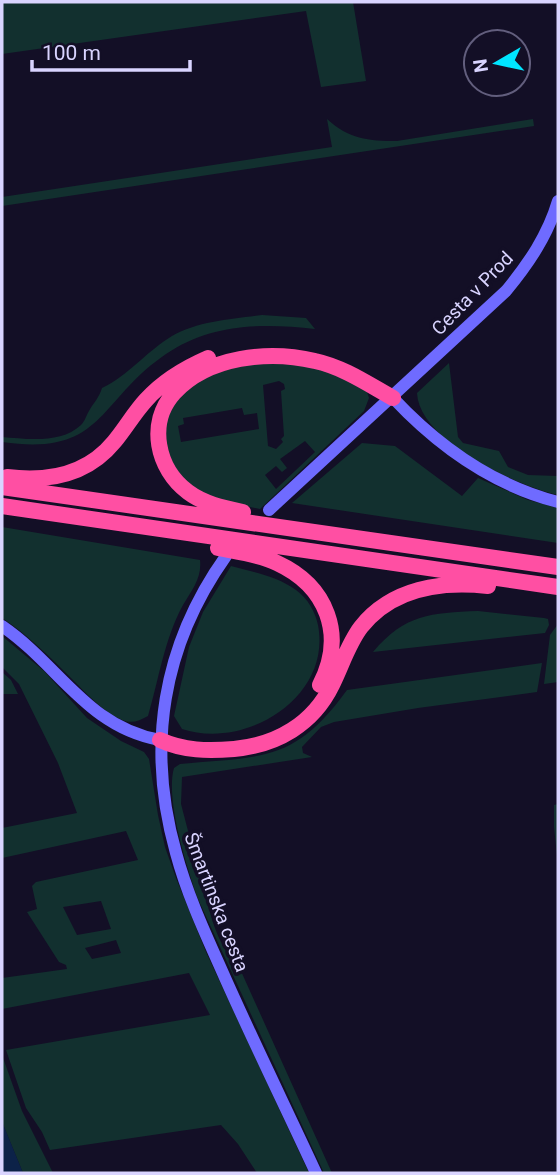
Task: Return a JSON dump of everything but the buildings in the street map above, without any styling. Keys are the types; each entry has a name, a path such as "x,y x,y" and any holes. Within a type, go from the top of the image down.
{"highway":[{"path":"2,476 44,478 81,468 104,453 147,398 162,384 207,359 245,348 284,346 328,354 359,366 374,377 393,398"},
{"path":"288,528 262,515 208,502 189,492 175,480 164,463 158,442 160,423 170,398 183,385 208,370 233,361 271,356 295,357 327,364 393,398"},
{"path":"2,487 558,567"},
{"path":"2,506 554,586"},
{"path":"160,740 241,738 268,732 285,724 305,707 318,689 328,665 332,641 325,608 314,590 298,575 265,558 183,540 167,530"},
{"path":"160,740 183,749 225,750 270,742 290,732 312,715 326,696 360,628 386,604 405,595 452,584 515,590 554,586"}],"main road":[{"name":"Cesta v Prod","path":"269,510 506,291 536,252 558,201"},
{"path":"393,398 423,429 472,467 526,492 558,502"},
{"name":"Šmartinska cesta","path":"226,556 198,601 178,646 167,685 160,740 165,803 184,879 236,1004 316,1173"},
{"path":"2,626 25,642 92,709 133,734 160,740"}],"green space":[{"path":"2,2 353,2 366,81 321,87 306,11 2,54"},
{"path":"327,119 351,135 387,141 533,119 534,126 2,206 2,197 332,147"},
{"path":"262,315 306,318 315,329 257,326 201,336 166,354 143,372 81,433 61,441 36,444 2,442 2,437 43,439 73,431 84,422 102,388 172,336 204,324"},
{"path":"248,363 314,365 366,389 369,398 364,411 260,509 208,498 176,474 163,442 169,409 199,379","holes":["279,381 284,384 285,389 281,391 284,436 281,439 283,442 276,449 268,446 263,385","242,408 244,415 257,413 259,429 181,442 178,426 184,424 183,418","305,441 315,452 276,489 265,475 276,466 282,472 287,468 280,459"]},
{"path":"449,363 458,437 463,443 499,451 508,467 528,475 558,476 558,495 519,482 473,459 434,428 422,411 417,393"},
{"path":"362,443 395,446 462,496 478,478 528,500 558,508 558,543 292,503"},
{"path":"2,527 200,560 198,578 171,632 148,716 129,722 108,712 38,647 2,618"},
{"path":"231,566 289,585 310,606 318,625 319,651 312,675 298,696 279,712 256,725 232,732 207,734 182,729 174,716 189,647 203,612"},
{"path":"478,611 544,618 548,619 549,625 545,633 373,652 396,630 420,618"},
{"path":"558,624 558,682 544,684 550,635"},
{"path":"2,636 44,671 87,718 121,741 144,752 149,759 165,847 176,878 206,952 309,1173 257,1173 238,1144 221,1125 50,1150 26,1108 6,1050 210,1015 189,973 2,1009 2,978 67,969 66,965 59,962 27,912 37,909 32,886 36,882 138,860 126,831 2,858 2,828 77,813 58,763 19,684 2,667","holes":["101,901 111,929 77,935 63,907","116,940 121,953 92,959 85,948"]},
{"path":"542,663 537,692 334,722 321,727 302,747 303,753 312,757 182,777 181,804 217,934 229,954 236,960 332,1173 324,1173 198,899 175,815 172,797 174,768 180,764 255,756 293,743 328,714 347,690"},
{"path":"2,672 11,680 18,694 2,694"},
{"path":"558,804 558,865 554,805"},
{"path":"2,1055 22,1111 53,1173 23,1173 2,1122"}],"water":[{"path":"2,1122 5,1129 23,1173 2,1173"}]}
